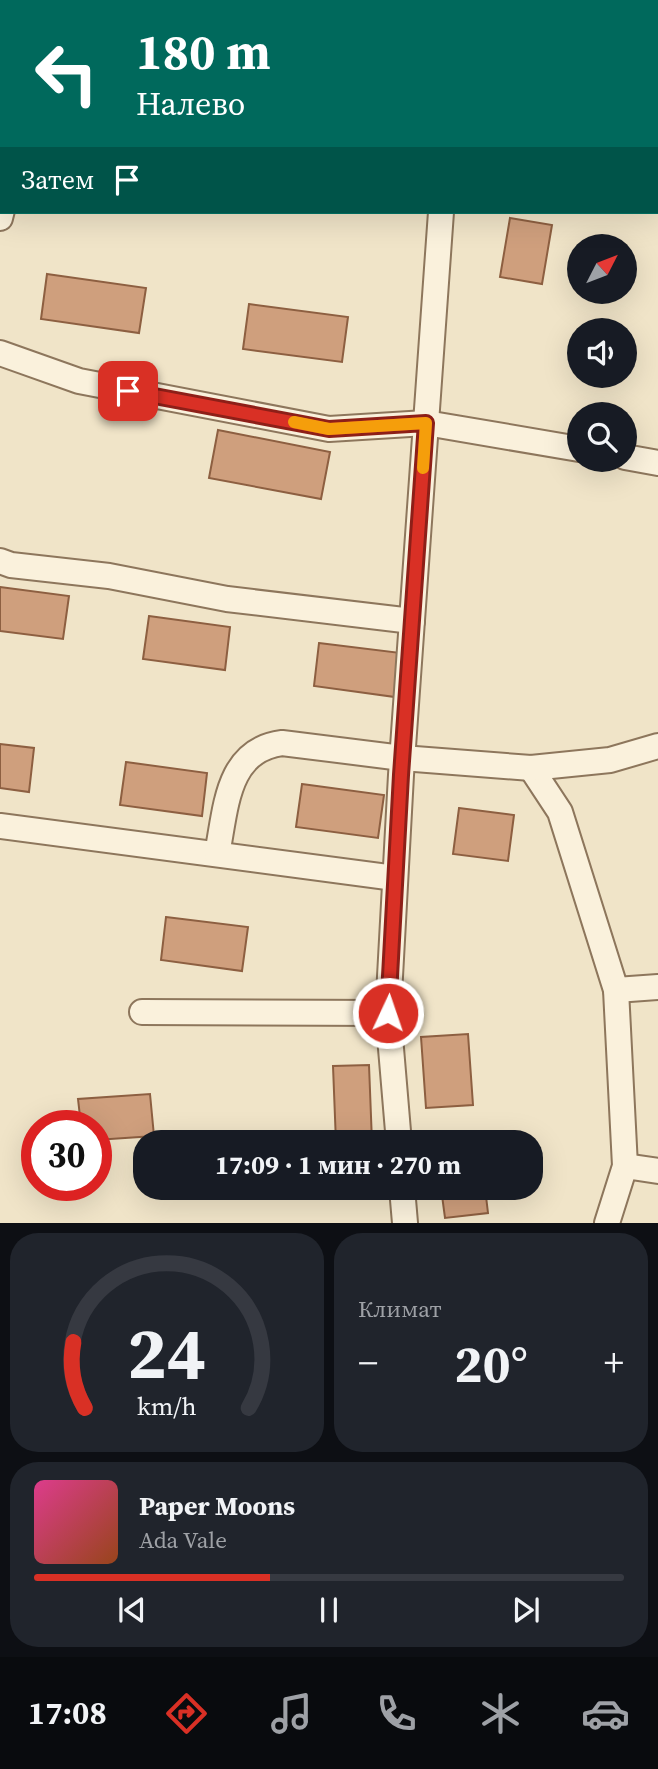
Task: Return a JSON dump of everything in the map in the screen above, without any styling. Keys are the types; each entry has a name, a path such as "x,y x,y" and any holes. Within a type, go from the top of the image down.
{"street":[{"path":"398,1130 388,1013 402,758 441,214"},
{"path":"0,353 79,381 329,429 426,423 567,447"},
{"path":"637,459 658,463"},
{"path":"0,561 11,565 109,576 227,599 412,621"},
{"path":"217,854 232,779 241,764 268,744 282,743 402,758 531,768 610,761 658,746"},
{"path":"531,768 560,812 615,990 625,1166 607,1223"},
{"path":"0,826 395,878"},
{"path":"615,990 658,987"},
{"path":"142,1012 388,1013"},
{"path":"625,1166 658,1171"},
{"path":"403,1200 405,1223"}],"building":[{"path":"510,218 552,225 542,284 500,277"},
{"path":"47,274 146,288 139,333 41,319"},
{"path":"249,304 348,317 342,362 243,349"},
{"path":"218,430 330,452 321,499 209,478"},
{"path":"0,587 69,596 63,639 0,631"},
{"path":"149,616 230,627 225,670 143,659"},
{"path":"319,643 401,653 395,697 314,686"},
{"path":"0,744 34,748 29,792 0,788"},
{"path":"126,762 207,773 202,816 120,805"},
{"path":"302,784 384,795 378,838 296,827"},
{"path":"459,808 514,815 508,861 453,854"},
{"path":"166,917 248,927 242,971 161,960"},
{"path":"468,1034 473,1105 426,1108 421,1037"},
{"path":"369,1065 372,1130 335,1130 333,1066"},
{"path":"150,1094 153,1130 133,1130 133,1137 112,1139 112,1110 79,1110 78,1099"},
{"path":"443,1200 486,1200 488,1213 445,1218"}],"slow traffic":[{"path":"294,422 329,429 426,423 423,468"}],"route":[{"path":"128,391 329,429 426,423 401,775 388,1013"}]}
